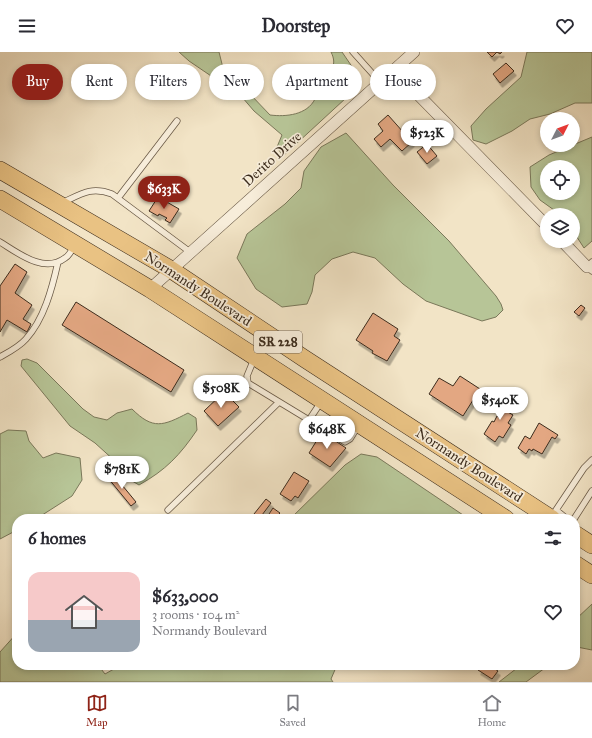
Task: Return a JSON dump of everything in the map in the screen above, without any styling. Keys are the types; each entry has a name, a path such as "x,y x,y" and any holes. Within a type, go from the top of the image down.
{"main road":[{"name":"Normandy Boulevard","path":"0,170 170,270 356,393 553,514"},
{"name":"Normandy Boulevard","path":"0,199 150,289 498,514"},
{"path":"345,414 356,393"},
{"path":"580,537 592,545"},
{"path":"580,567 592,575"}],"street":[{"name":"Derito Drive","path":"401,64 414,52"},
{"name":"Derito Drive","path":"150,289 370,91"},
{"path":"423,100 540,219"},
{"path":"570,248 590,267"}],"lane":[{"path":"353,52 370,71"},
{"path":"118,198 177,121"},
{"path":"59,204 90,190 102,190 118,198 190,252"},
{"path":"0,242 36,262 47,264 58,262 66,258 76,244"},
{"path":"0,357 24,341 36,327 54,281 58,262"},
{"path":"255,357 247,376 248,383 345,442 350,439 359,424"},
{"path":"309,420 322,400"},
{"path":"168,510 278,402"},
{"path":"558,514 556,510 584,468 592,460"},
{"path":"577,514 592,491"}],"green space":[{"path":"179,52 219,52 222,64 209,64 209,75 201,69 201,64 193,64"},
{"path":"331,52 342,52 350,64 333,64 334,61"},
{"path":"527,52 592,52 592,103 575,103 555,112 540,112 540,116 530,119 512,131 486,144 473,140 471,126 486,109 521,77"},
{"path":"245,100 256,100 270,115 283,116 296,114 307,109 314,100 344,100 283,156 277,147 282,135 254,111"},
{"path":"346,133 393,185 449,241 496,296 503,310 496,317 482,321 426,301 403,284 375,258 353,252 332,259 315,275 312,292 307,304 282,307 256,289 237,258 247,234 285,204 301,188 304,171 321,147"},
{"path":"592,137 592,241 584,248 580,242 580,208 551,208 540,200 580,200 580,160 541,160 556,152 580,152 580,142"},
{"path":"540,161 540,200 531,187 530,167"},
{"path":"27,359 37,363 83,409 94,417 107,420 117,413 132,409 139,416 152,423 158,424 172,421 188,413 196,418 197,430 185,447 165,468 139,485 127,478 116,462 95,443 70,426 21,366 22,360"},
{"path":"8,430 26,431 29,441 43,458 56,453 80,458 82,480 72,496 44,514 12,514 12,533 0,539 0,434"},
{"path":"361,454 377,457 462,514 295,514 345,465"},
{"path":"592,604 592,650 580,648 580,615"},
{"path":"12,639 12,670 102,670 105,674 112,670 335,670 331,679 333,682 0,682 0,652"},
{"path":"515,670 542,670 526,682 499,682"}],"building":[{"path":"487,52 497,52 492,57"},
{"path":"506,63 514,71 500,83 493,74"},
{"path":"388,115 412,142 402,151 390,139 381,147 374,139 383,131 378,124"},
{"path":"427,144 437,156 427,164 417,152"},
{"path":"158,197 179,209 170,223 165,220 167,218 159,214 158,216 149,211"},
{"path":"15,264 27,272 15,293 32,305 23,319 31,324 27,332 7,320 0,332 0,286"},
{"path":"76,302 184,370 171,392 62,325"},
{"path":"581,305 585,308 579,316 574,312"},
{"path":"373,313 398,329 394,336 400,340 387,361 372,353 373,351 356,340"},
{"path":"460,376 480,389 463,416 429,394 439,378 453,386"},
{"path":"224,392 239,407 218,426 204,411"},
{"path":"498,397 510,405 506,411 513,415 508,423 511,425 503,438 499,436 495,442 484,434 492,421 494,422 497,416 500,418 502,414 492,407"},
{"path":"539,423 558,435 555,439 552,437 542,454 533,449 532,451 529,449 526,454 518,448 525,436 530,439"},
{"path":"322,432 346,448 330,467 309,453"},
{"path":"294,472 309,481 298,498 295,496 291,501 280,494"},
{"path":"113,474 136,502 131,506 108,478"},
{"path":"266,499 271,503 263,514 254,514"},
{"path":"273,508 280,513 279,514 269,514"},
{"path":"478,670 496,670 498,671 492,679"}]}
